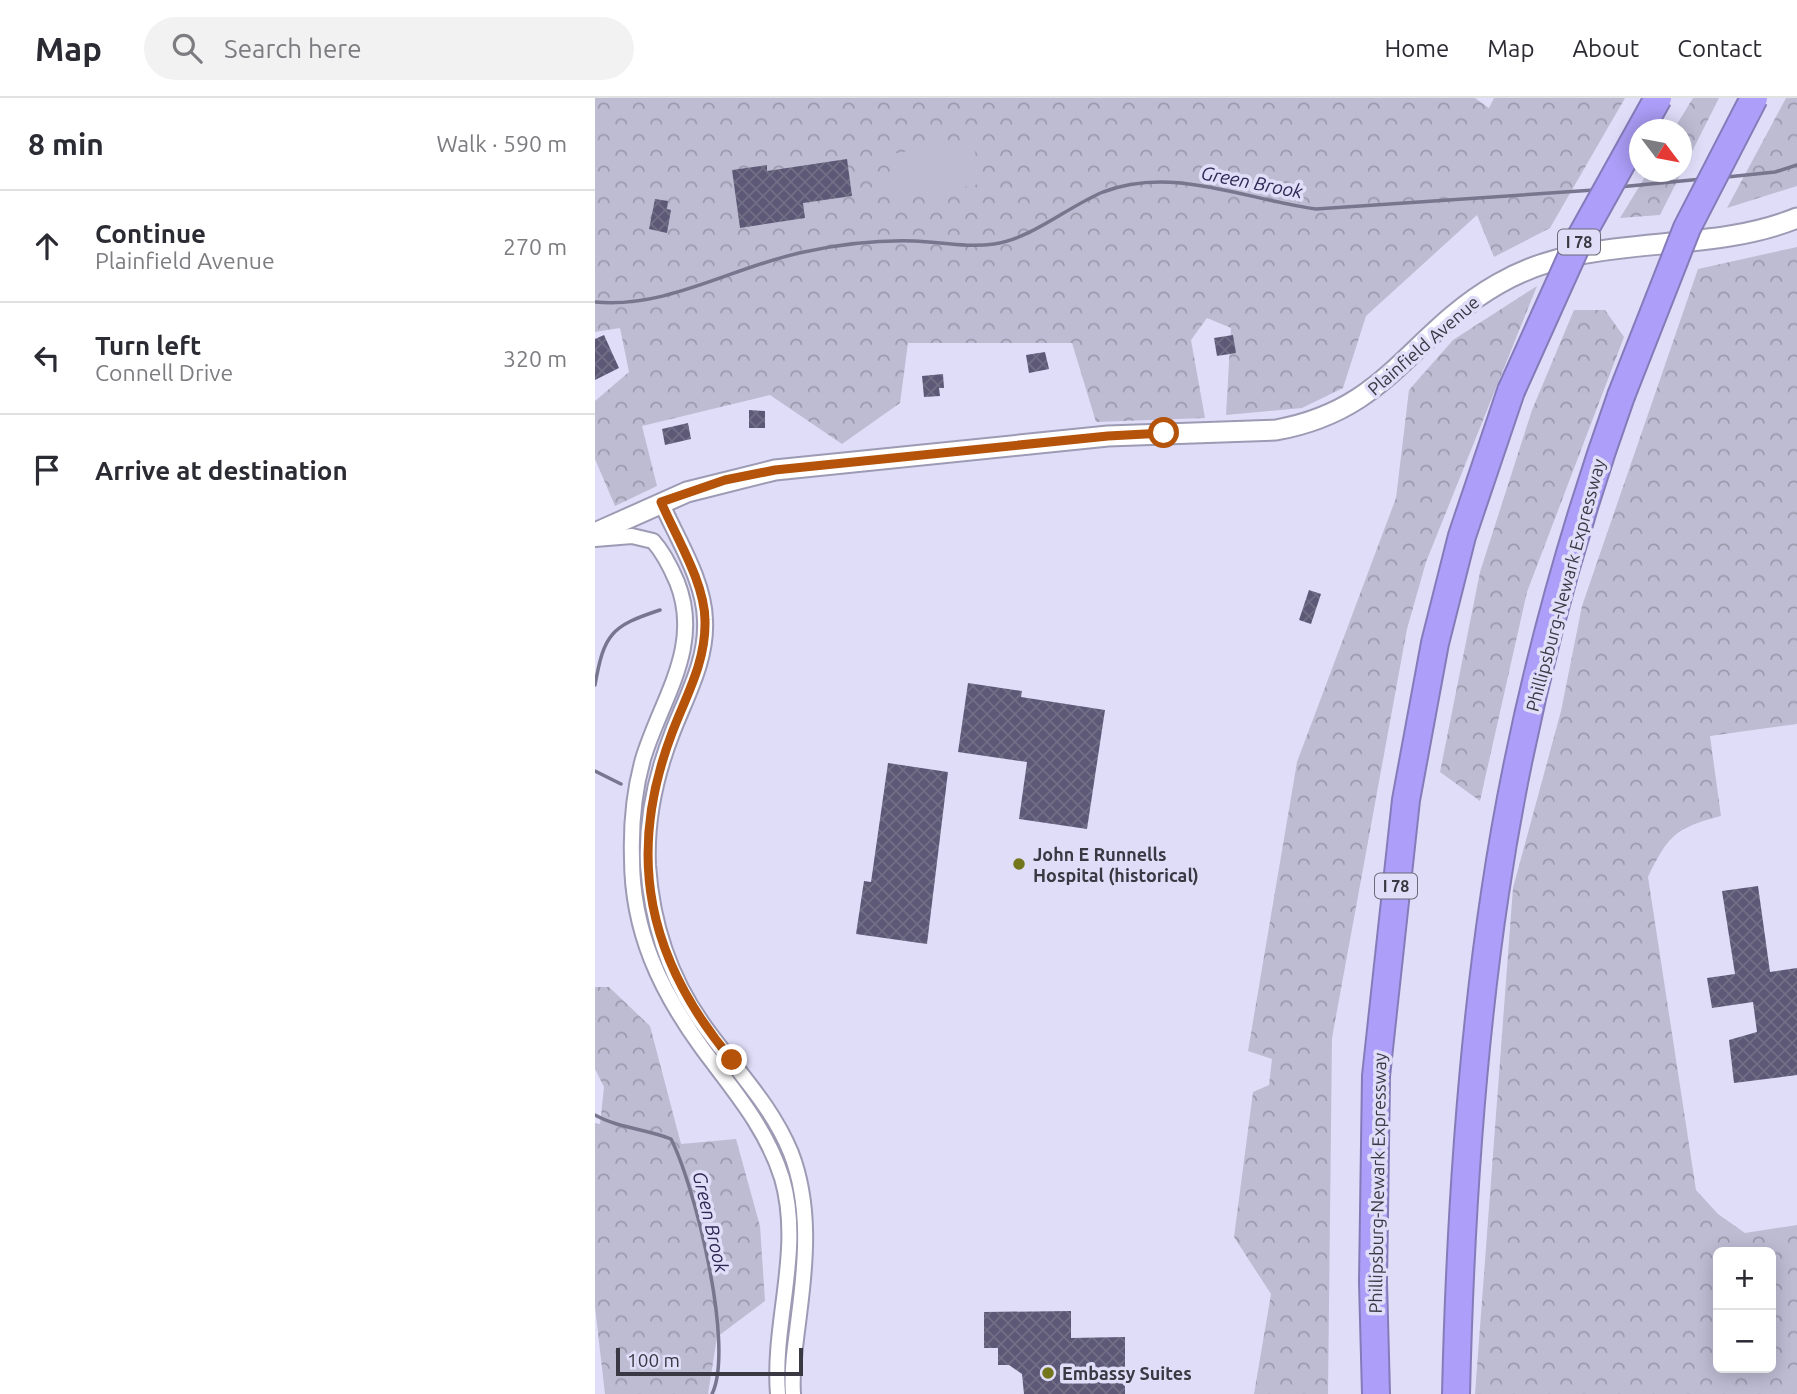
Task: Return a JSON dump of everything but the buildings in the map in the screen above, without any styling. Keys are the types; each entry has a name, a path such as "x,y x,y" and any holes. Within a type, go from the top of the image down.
{"highway":[{"name":"Phillipsburg-Newark Expressway","path":"1376,1394 1373,1282 1376,1076 1406,800 1434,643 1458,549 1511,391 1579,240 1658,98"},
{"name":"Phillipsburg-Newark Expressway","path":"1456,1394 1470,1112 1495,889 1548,632 1581,513 1621,396 1688,228 1754,98"}],"main road":[{"name":"Plainfield Avenue","path":"595,533 661,502 725,480 775,470 1108,436 1276,430 1301,426 1334,415 1372,391 1469,302 1528,269 1563,256 1591,251 1736,237 1797,218"}],"street":[{"path":"661,502 696,579 705,619 700,662 663,760 648,821 651,897 658,933 686,998 706,1028 763,1100 791,1153 801,1184 806,1258 794,1355 793,1394"},
{"path":"595,539 632,536 653,541 671,570 683,598 687,618 682,660 647,747 637,784 632,829 635,905 642,936 666,995 755,1118 782,1179 788,1204 790,1257 778,1359 778,1394"}],"green space":[{"path":"595,98 1475,98 1489,108 1494,98 1625,98 1550,228 1494,257 1477,215 1366,316 1343,388 1302,408 1226,415 1231,328 1207,318 1191,340 1205,418 1096,422 1072,343 908,343 900,403 842,444 770,395 642,426 657,486 615,506 595,459 595,401 629,372 620,328 595,332"},
{"path":"1693,98 1719,98 1692,152 1692,119 1680,119"},
{"path":"1786,98 1797,98 1797,186 1727,208"},
{"path":"975,140 976,185 893,198 891,154"},
{"path":"1642,182 1677,182 1660,215 1620,218"},
{"path":"1797,247 1797,724 1710,736 1721,816 1684,829 1675,835 1662,851 1648,877 1696,1190 1718,1214 1745,1233 1797,1225 1797,1394 1475,1394 1513,888 1561,711 1582,606 1698,269"},
{"path":"1537,286 1426,562 1407,629 1332,1038 1328,1394 1254,1394 1271,1294 1234,1237 1253,1092 1269,1085 1272,1059 1248,1051 1297,762 1396,498 1409,390 1453,340"},
{"path":"1574,310 1605,310 1624,337 1527,592 1480,801 1440,772 1480,572 1532,410"},
{"path":"595,987 609,987 650,1026 681,1144 736,1139 760,1226 765,1301 717,1337 708,1394 605,1394 595,1307 595,1123 600,1124 604,1087 595,1069"}],"waterway":[{"name":"Green Brook","path":"1727,177 1775,172 1797,165"},
{"name":"Green Brook","path":"1619,187 1702,179"},
{"name":"Green Brook","path":"595,302 649,299 701,285 778,258 845,245 900,241 984,245 1008,241 1036,229 1090,198 1129,185 1183,183 1316,209 1594,190"},
{"path":"595,685 602,654 613,634 630,621 660,610"},
{"path":"595,771 621,784"},
{"name":"Green Brook","path":"595,1115 613,1123 671,1139 681,1162 701,1228 715,1305 719,1341 718,1371 712,1394"}],"place":[{"name":"John E Runnells Hospital (historical)","path":"1019,864"},
{"name":"Embassy Suites","path":"1048,1373"}],"route":[{"path":"732,1060 686,998 658,933 651,897 648,821 663,760 705,643 705,619 696,579 661,502 725,480 775,470 1108,436 1164,433"}]}
